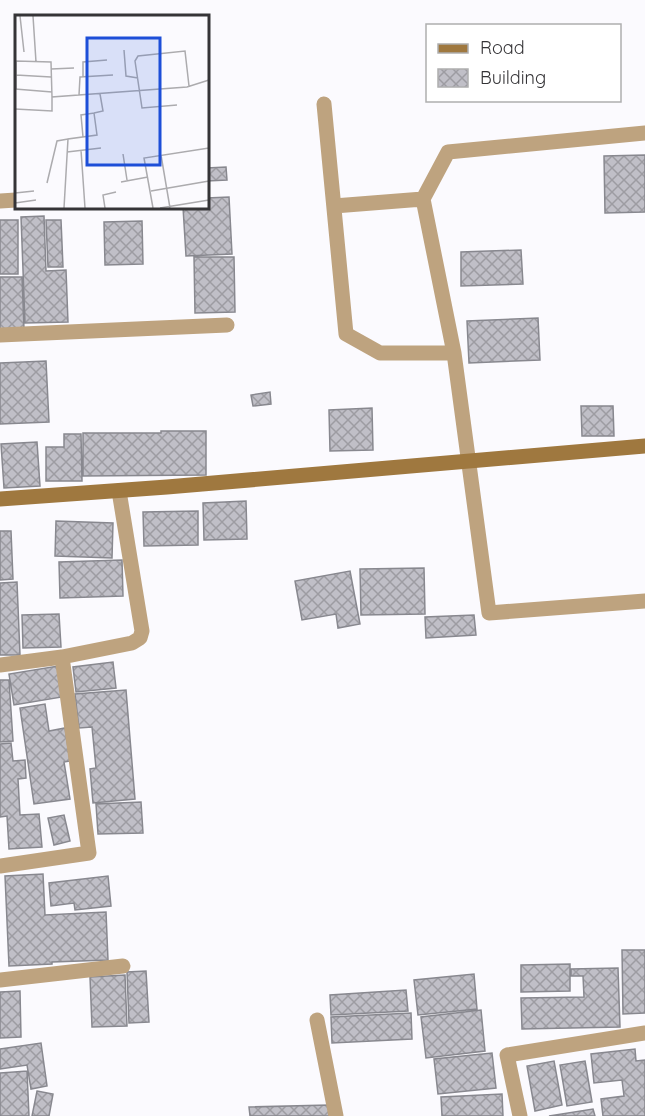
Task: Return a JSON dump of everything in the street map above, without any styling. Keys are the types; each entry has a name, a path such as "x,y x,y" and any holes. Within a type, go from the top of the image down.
{"street":[{"path":"324,104 346,334 380,353 454,353"},
{"path":"645,133 448,152 423,199 454,353 489,613 645,601"},
{"path":"334,206 423,199"},
{"path":"0,201 15,200"},
{"path":"0,335 227,324"},
{"path":"0,499 645,446"},
{"path":"0,665 62,657 132,643 140,638 142,631 119,491"},
{"path":"0,866 89,853 62,657"},
{"path":"0,980 123,966"},
{"path":"317,1020 336,1116"},
{"path":"520,1116 507,1055 645,1033"}],"building":[{"path":"645,155 645,212 605,213 604,156"},
{"path":"226,167 227,180 208,181 208,168"},
{"path":"229,197 232,254 186,256 183,208 208,208 208,198"},
{"path":"44,216 46,271 66,270 68,322 25,323 21,217"},
{"path":"0,220 18,220 18,274 0,274"},
{"path":"46,220 61,220 63,267 48,267"},
{"path":"142,221 143,264 105,265 104,222"},
{"path":"521,250 523,284 461,286 461,252"},
{"path":"194,257 234,257 235,312 195,313"},
{"path":"0,277 22,277 24,329 0,329"},
{"path":"538,318 540,360 469,363 467,321"},
{"path":"46,361 49,422 0,424 0,363"},
{"path":"270,392 271,404 253,406 251,395"},
{"path":"581,406 613,406 614,436 582,436"},
{"path":"372,408 373,450 330,451 329,410"},
{"path":"161,431 206,431 206,475 83,476 83,433 161,433"},
{"path":"64,434 81,434 82,481 46,481 46,447 64,447"},
{"path":"37,442 40,486 4,488 1,444"},
{"path":"246,501 247,539 204,540 203,503"},
{"path":"198,511 198,545 144,546 143,512"},
{"path":"56,521 113,523 112,558 55,556"},
{"path":"0,531 11,531 13,579 0,580"},
{"path":"122,560 123,596 60,598 59,562"},
{"path":"424,568 425,614 361,615 360,569"},
{"path":"350,571 360,624 338,628 336,614 302,620 295,581"},
{"path":"17,582 20,655 0,655 0,583"},
{"path":"59,614 61,647 23,648 22,615"},
{"path":"474,615 476,635 426,638 425,617"},
{"path":"113,662 116,688 76,692 73,667"},
{"path":"58,666 62,697 14,705 9,674"},
{"path":"0,680 9,680 13,741 0,742"},
{"path":"126,690 135,799 93,803 90,769 96,768 92,727 79,728 75,694"},
{"path":"45,704 49,731 65,728 70,761 64,762 70,799 34,804 20,708"},
{"path":"11,743 13,761 25,760 26,778 18,779 20,815 39,814 42,847 9,849 7,816 0,817 0,744"},
{"path":"141,802 143,833 98,834 96,804"},
{"path":"64,815 70,841 54,845 48,818"},
{"path":"43,874 45,915 106,912 108,960 9,966 5,876"},
{"path":"108,876 111,906 75,910 74,903 51,906 49,883"},
{"path":"622,950 645,950 645,1013 623,1014"},
{"path":"570,964 570,991 521,992 521,965"},
{"path":"618,968 620,1027 522,1029 521,998 584,997 583,976 571,976 571,969"},
{"path":"146,971 149,1022 129,1023 127,972"},
{"path":"474,974 477,1009 418,1015 414,980"},
{"path":"125,975 127,1026 92,1027 90,977"},
{"path":"406,990 408,1011 331,1015 330,995"},
{"path":"20,991 21,1037 0,1038 0,992"},
{"path":"481,1010 485,1051 426,1058 421,1017"},
{"path":"411,1013 412,1039 332,1043 331,1017"},
{"path":"41,1043 47,1086 31,1089 27,1065 0,1069 0,1049"},
{"path":"635,1049 636,1061 645,1060 645,1116 603,1116 601,1099 624,1096 622,1080 594,1083 591,1054"},
{"path":"492,1053 496,1088 438,1094 434,1059"},
{"path":"554,1061 562,1105 535,1111 527,1066"},
{"path":"585,1061 592,1102 567,1106 560,1065"},
{"path":"27,1071 29,1116 0,1116 0,1073"},
{"path":"37,1091 53,1094 49,1116 32,1116"},
{"path":"502,1094 503,1116 442,1116 441,1097"},
{"path":"329,1105 329,1116 250,1116 249,1107"},
{"path":"593,1109 595,1116 549,1116"}]}
